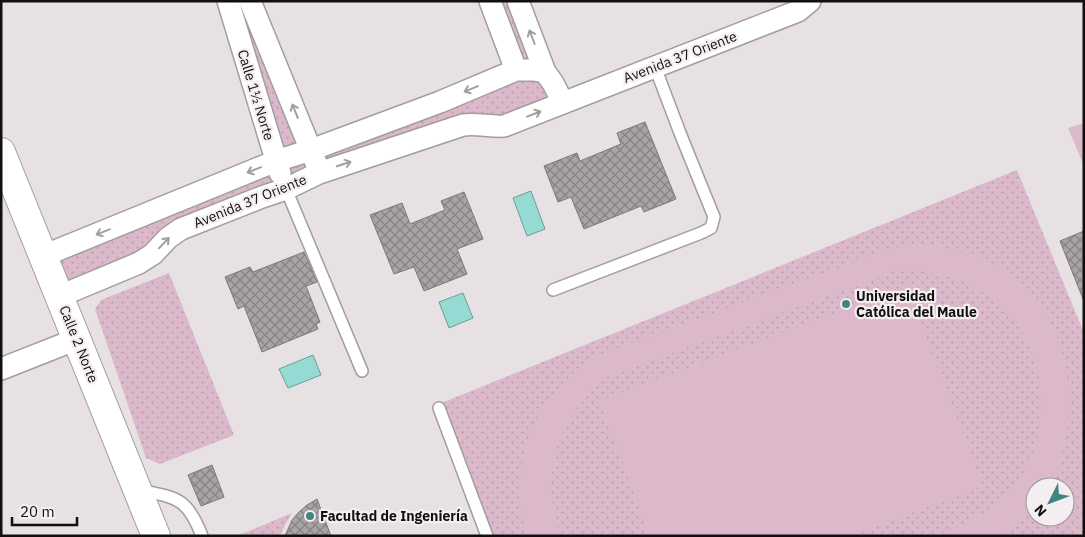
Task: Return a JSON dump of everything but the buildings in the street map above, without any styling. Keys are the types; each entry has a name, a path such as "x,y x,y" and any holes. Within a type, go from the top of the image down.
{"main road":[{"name":"Calle 2 Norte","path":"1,152 156,536"}],"street":[{"name":"Calle 1½ Norte","path":"228,1 286,189"},
{"name":"Calle 1½ Norte","path":"250,1 319,173"},
{"path":"490,1 516,70"},
{"path":"518,1 545,72 563,103"},
{"name":"Avenida 37 Oriente","path":"60,296 139,263 153,254 168,238 181,229 262,196 286,189 319,173 453,128 471,124 494,127 504,126 804,6"},
{"name":"Avenida 37 Oriente","path":"43,256 276,160 311,150 440,102 516,70 545,72"},
{"path":"440,102 453,128"},
{"path":"1,369 77,339"}],"lane":[{"path":"553,290 711,228 714,217 655,67"},
{"path":"286,189 362,371"},
{"path":"439,408 488,536"},
{"path":"138,489 172,497 184,504 196,521 202,536"}],"shaded area":[{"path":"230,1 250,1 311,150 516,70 490,1 518,1 559,94 494,127 319,173 60,296 43,256 289,159"},
{"path":"1084,123 1084,166 1068,128"},
{"name":"Universidad Católica del Maule","path":"1017,170 1084,333 1084,536 484,536 434,406"},
{"path":"914,245 957,250 998,266 1023,284 1043,308 1057,335 1065,365 1069,397 1067,428 1061,459 1054,477 1025,477 1025,517 997,536 935,536 963,524 988,510 1004,497 1022,475 1034,450 1041,423 1041,395 1037,367 1027,341 1011,318 991,298 970,285 947,276 923,271 898,270 609,376 576,410 565,428 557,447 552,489 554,512 560,536 527,536 522,516 520,495 524,454 530,434 550,398 564,382 585,364 598,355 892,248"},
{"path":"169,273 234,435 160,464 146,458 95,309 101,300"},
{"name":"Universidad Católica del Maule","path":"907,286 983,486 851,536 650,536 599,401"},
{"path":"292,513 280,536 237,536"}],"water":[{"path":"531,191 545,229 527,236 513,198"},
{"path":"463,293 473,318 449,328 439,302"},
{"path":"313,355 321,375 288,388 279,369"}],"place":[{"name":"Universidad Católica del Maule","path":"846,304"},
{"name":"Facultad de Ingeniería","path":"310,516"}]}
